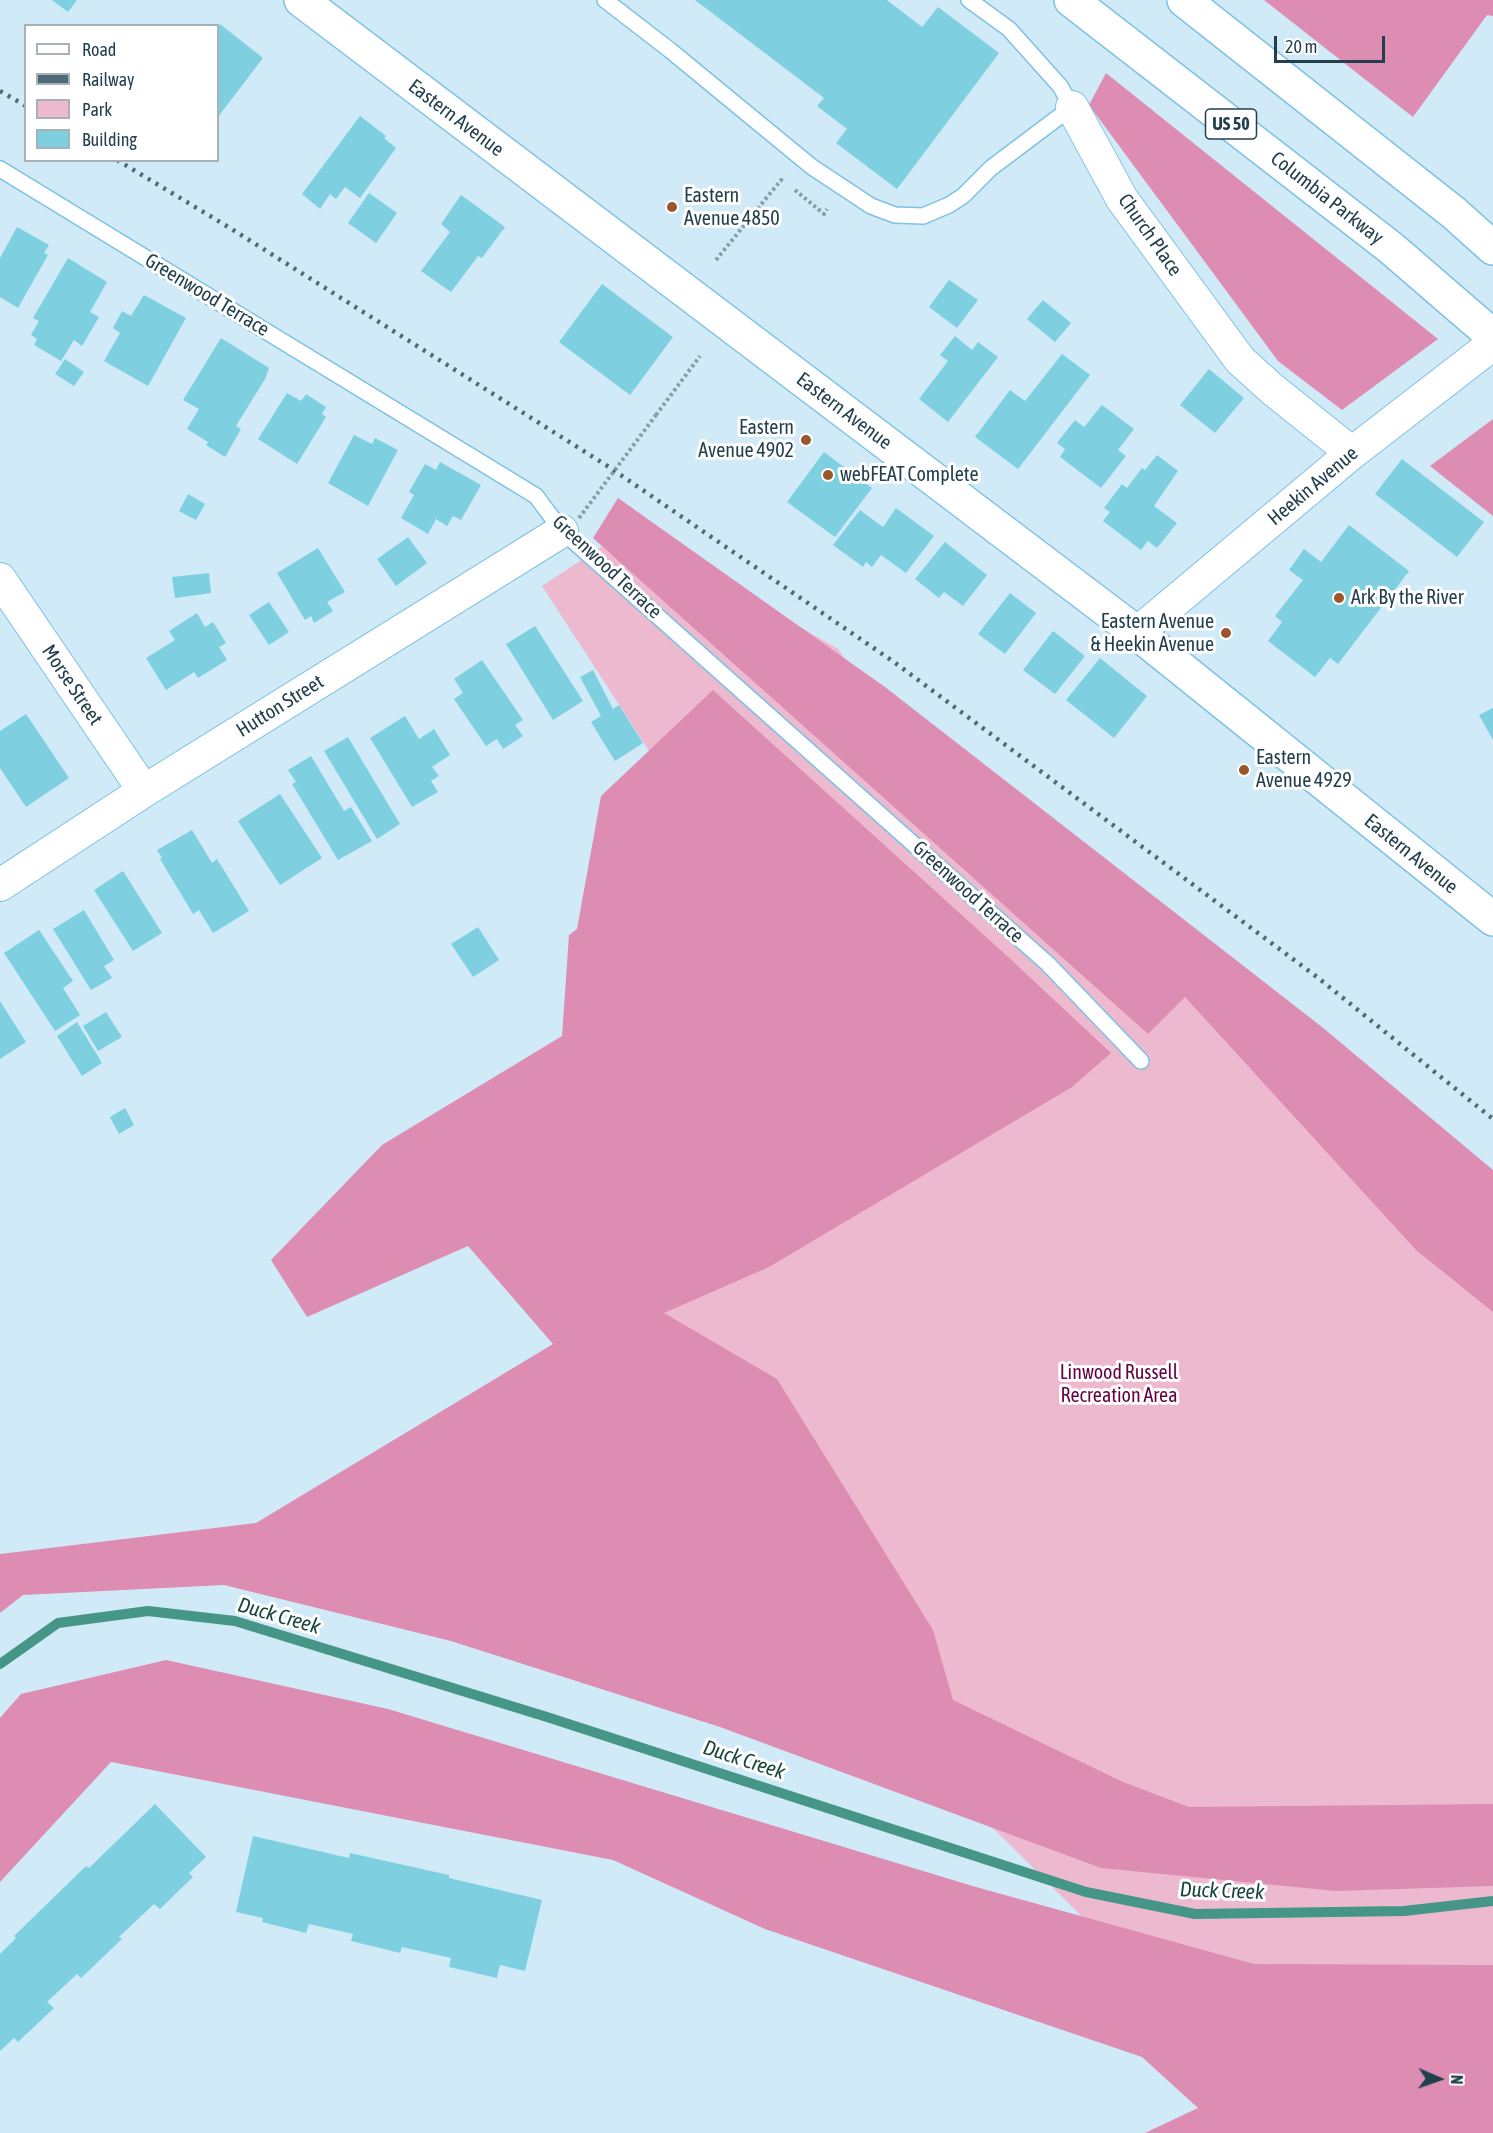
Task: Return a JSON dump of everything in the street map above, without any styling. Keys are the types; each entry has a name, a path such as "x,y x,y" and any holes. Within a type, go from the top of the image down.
{"main road":[{"name":"Eastern Avenue","path":"301,0 1137,633 1493,920"},
{"name":"Columbia Parkway","path":"1071,0 1391,248 1493,336"},
{"path":"1184,0 1454,213 1493,248"}],"street":[{"name":"Church Place","path":"1072,107 1122,199 1240,360 1272,389 1352,453"},
{"name":"Heekin Avenue","path":"1137,633 1352,453 1493,344"},
{"name":"Hutton Street","path":"0,885 144,791 571,524"},
{"name":"Morse Street","path":"0,579 144,791"}],"lane":[{"path":"605,0 812,167 871,206 895,215 923,216 949,206 963,196 991,168 1072,107"},
{"name":"Church Place","path":"969,0 1009,29 1060,86 1072,107"},
{"name":"Greenwood Terrace","path":"0,169 536,496 571,524 1048,964 1141,1061"}],"path":[{"path":"717,260 781,180 824,214"},
{"path":"571,524 700,356"}],"green space":[{"name":"Linwood Russell Recreation Area","path":"630,528 838,649 935,796 1493,1213 1493,2123 1299,2133 949,1784 487,1154 766,931 542,586"}],"shaded area":[{"path":"1264,0 1493,0 1493,16 1487,15 1413,117"},
{"path":"1106,73 1438,339 1342,410 1278,361 1089,105"},
{"path":"1493,419 1493,516 1430,466"},
{"path":"618,498 885,687 1322,1027 1493,1170 1493,1312 1416,1250 1185,997 1148,1034 593,538"},
{"path":"713,690 1111,1053 1072,1087 769,1267 664,1313 777,1379 933,1630 953,1700 1123,1782 1189,1807 1493,1804 1493,1886 1336,1891 1101,1868 720,1727 451,1641 224,1585 23,1595 0,1613 0,1554 256,1523 553,1344 468,1246 307,1317 271,1260 382,1145 562,1036 569,935 577,929 601,796"},
{"path":"166,1660 388,1709 976,1887 1254,1964 1493,1965 1493,2133 1145,2133 1198,2108 1142,2057 765,1929 613,1860 111,1762 0,1882 0,1718 21,1694"}],"building":[{"path":"52,0 77,0 68,12"},
{"path":"695,0 887,0 922,27 938,7 999,53 897,189 836,143 847,129 817,106 824,98"},
{"path":"220,24 263,58 219,116"},
{"path":"360,116 386,136 384,138 396,148 360,198 345,187 336,199 330,194 320,209 302,194"},
{"path":"369,193 397,213 376,243 348,223"},
{"path":"461,195 505,227 482,258 478,256 451,292 421,271 450,232 441,224"},
{"path":"17,227 49,245 44,253 48,255 18,308 0,297 0,258"},
{"path":"68,258 107,282 90,312 99,317 82,346 74,340 61,361 34,345 37,339 31,335 39,321 33,318"},
{"path":"949,280 978,300 957,328 929,307"},
{"path":"602,284 673,337 630,395 559,342"},
{"path":"144,295 186,318 148,386 104,361 120,333 113,328 122,311 131,316"},
{"path":"1043,300 1071,323 1055,342 1027,319"},
{"path":"955,336 972,350 978,342 998,357 948,422 919,399 948,361 940,355"},
{"path":"221,338 269,368 265,379 236,426 241,429 225,457 206,445 208,442 187,429 199,409 183,400"},
{"path":"1062,354 1090,375 1018,469 975,437 1010,390 1025,401"},
{"path":"65,359 84,372 74,386 55,374"},
{"path":"1209,369 1244,398 1215,433 1180,405"},
{"path":"287,393 301,401 306,394 326,407 322,414 326,417 297,464 258,439"},
{"path":"1102,405 1134,429 1118,450 1126,456 1101,488 1060,457 1065,449 1057,443 1075,420 1084,427"},
{"path":"354,435 372,444 375,438 398,450 368,506 328,483"},
{"path":"824,452 872,488 835,537 787,502"},
{"path":"1157,455 1178,471 1154,506 1177,523 1157,548 1148,541 1141,550 1103,521 1110,512 1104,508 1122,484 1127,488 1142,468 1145,470"},
{"path":"1402,459 1484,522 1457,557 1375,494"},
{"path":"440,462 481,485 461,520 453,516 447,526 436,519 428,534 401,518 414,495 409,492 425,464 436,470"},
{"path":"188,494 205,504 196,520 179,511"},
{"path":"896,508 934,536 906,573 881,555 872,567 866,562 863,567 833,545 860,510 883,527"},
{"name":"Ark By the River","path":"1349,525 1409,571 1338,664 1330,658 1315,677 1268,641 1282,622 1275,616 1303,580 1289,570 1304,549 1321,562"},
{"path":"408,537 427,563 396,586 377,559"},
{"path":"945,542 987,575 963,606 944,592 939,598 915,579"},
{"path":"318,548 345,592 327,602 333,611 314,623 311,616 305,620 277,573"},
{"path":"209,573 211,593 175,598 172,577"},
{"path":"1010,593 1036,613 1005,654 978,634"},
{"path":"269,602 289,632 269,645 249,615"},
{"path":"197,613 205,627 213,622 226,643 219,647 227,660 198,678 194,672 166,690 146,658 175,640 169,631"},
{"path":"535,626 583,701 553,720 506,644"},
{"path":"1053,631 1085,656 1055,694 1023,670"},
{"path":"1100,658 1147,696 1114,738 1066,700"},
{"path":"482,660 523,720 515,725 523,736 503,749 497,739 486,746 454,699 463,693 454,679"},
{"path":"593,670 613,709 619,705 643,743 615,761 591,722 601,716 580,677"},
{"path":"1493,708 1493,740 1479,715"},
{"path":"26,714 69,778 26,807 0,768 0,731"},
{"path":"405,716 419,739 434,729 450,755 432,767 439,776 431,781 438,792 412,807 370,738"},
{"path":"348,737 400,824 377,839 324,751"},
{"path":"311,756 344,811 351,807 372,841 338,860 292,784 296,782 288,770"},
{"path":"280,794 322,858 280,885 238,821"},
{"path":"192,830 212,863 217,859 249,911 213,933 199,910 193,914 157,850"},
{"path":"123,871 162,933 133,951 94,890"},
{"path":"84,910 114,960 104,966 112,978 91,990 53,929"},
{"path":"478,927 499,960 473,977 451,944"},
{"path":"39,930 73,981 63,988 80,1015 55,1031 4,953"},
{"path":"0,1001 26,1042 0,1059"},
{"path":"106,1012 122,1037 98,1051 83,1026"},
{"path":"77,1022 102,1063 82,1076 57,1036"},
{"path":"125,1108 134,1125 119,1134 110,1117"},
{"path":"155,1804 206,1857 189,1873 193,1877 160,1909 154,1904 81,1978 77,1974 47,2002 54,2008 18,2042 14,2038 0,2051 0,1954 16,1938 14,1936 86,1866 89,1868"},
{"path":"253,1836 349,1858 350,1853 449,1875 449,1878 542,1900 525,1971 500,1965 497,1978 449,1967 451,1958 402,1947 400,1953 351,1941 353,1934 309,1924 306,1933 262,1922 263,1918 236,1912"}],"waterway":[{"name":"Duck Creek","path":"0,1664 58,1623 148,1611 235,1621 547,1717 1086,1892 1195,1914 1404,1911 1493,1901"}],"railway":[{"path":"0,91 24,105"},
{"path":"120,162 230,228 609,467 894,662 1317,977 1493,1119"}],"place":[{"name":"Eastern Avenue 4850","path":"672,207"},
{"name":"Eastern Avenue 4902","path":"806,440"},
{"name":"webFEAT Complete","path":"828,475"},
{"name":"Ark By the River","path":"1339,598"},
{"name":"Eastern Avenue & Heekin Avenue","path":"1226,633"},
{"name":"Eastern Avenue 4929","path":"1244,770"}]}
